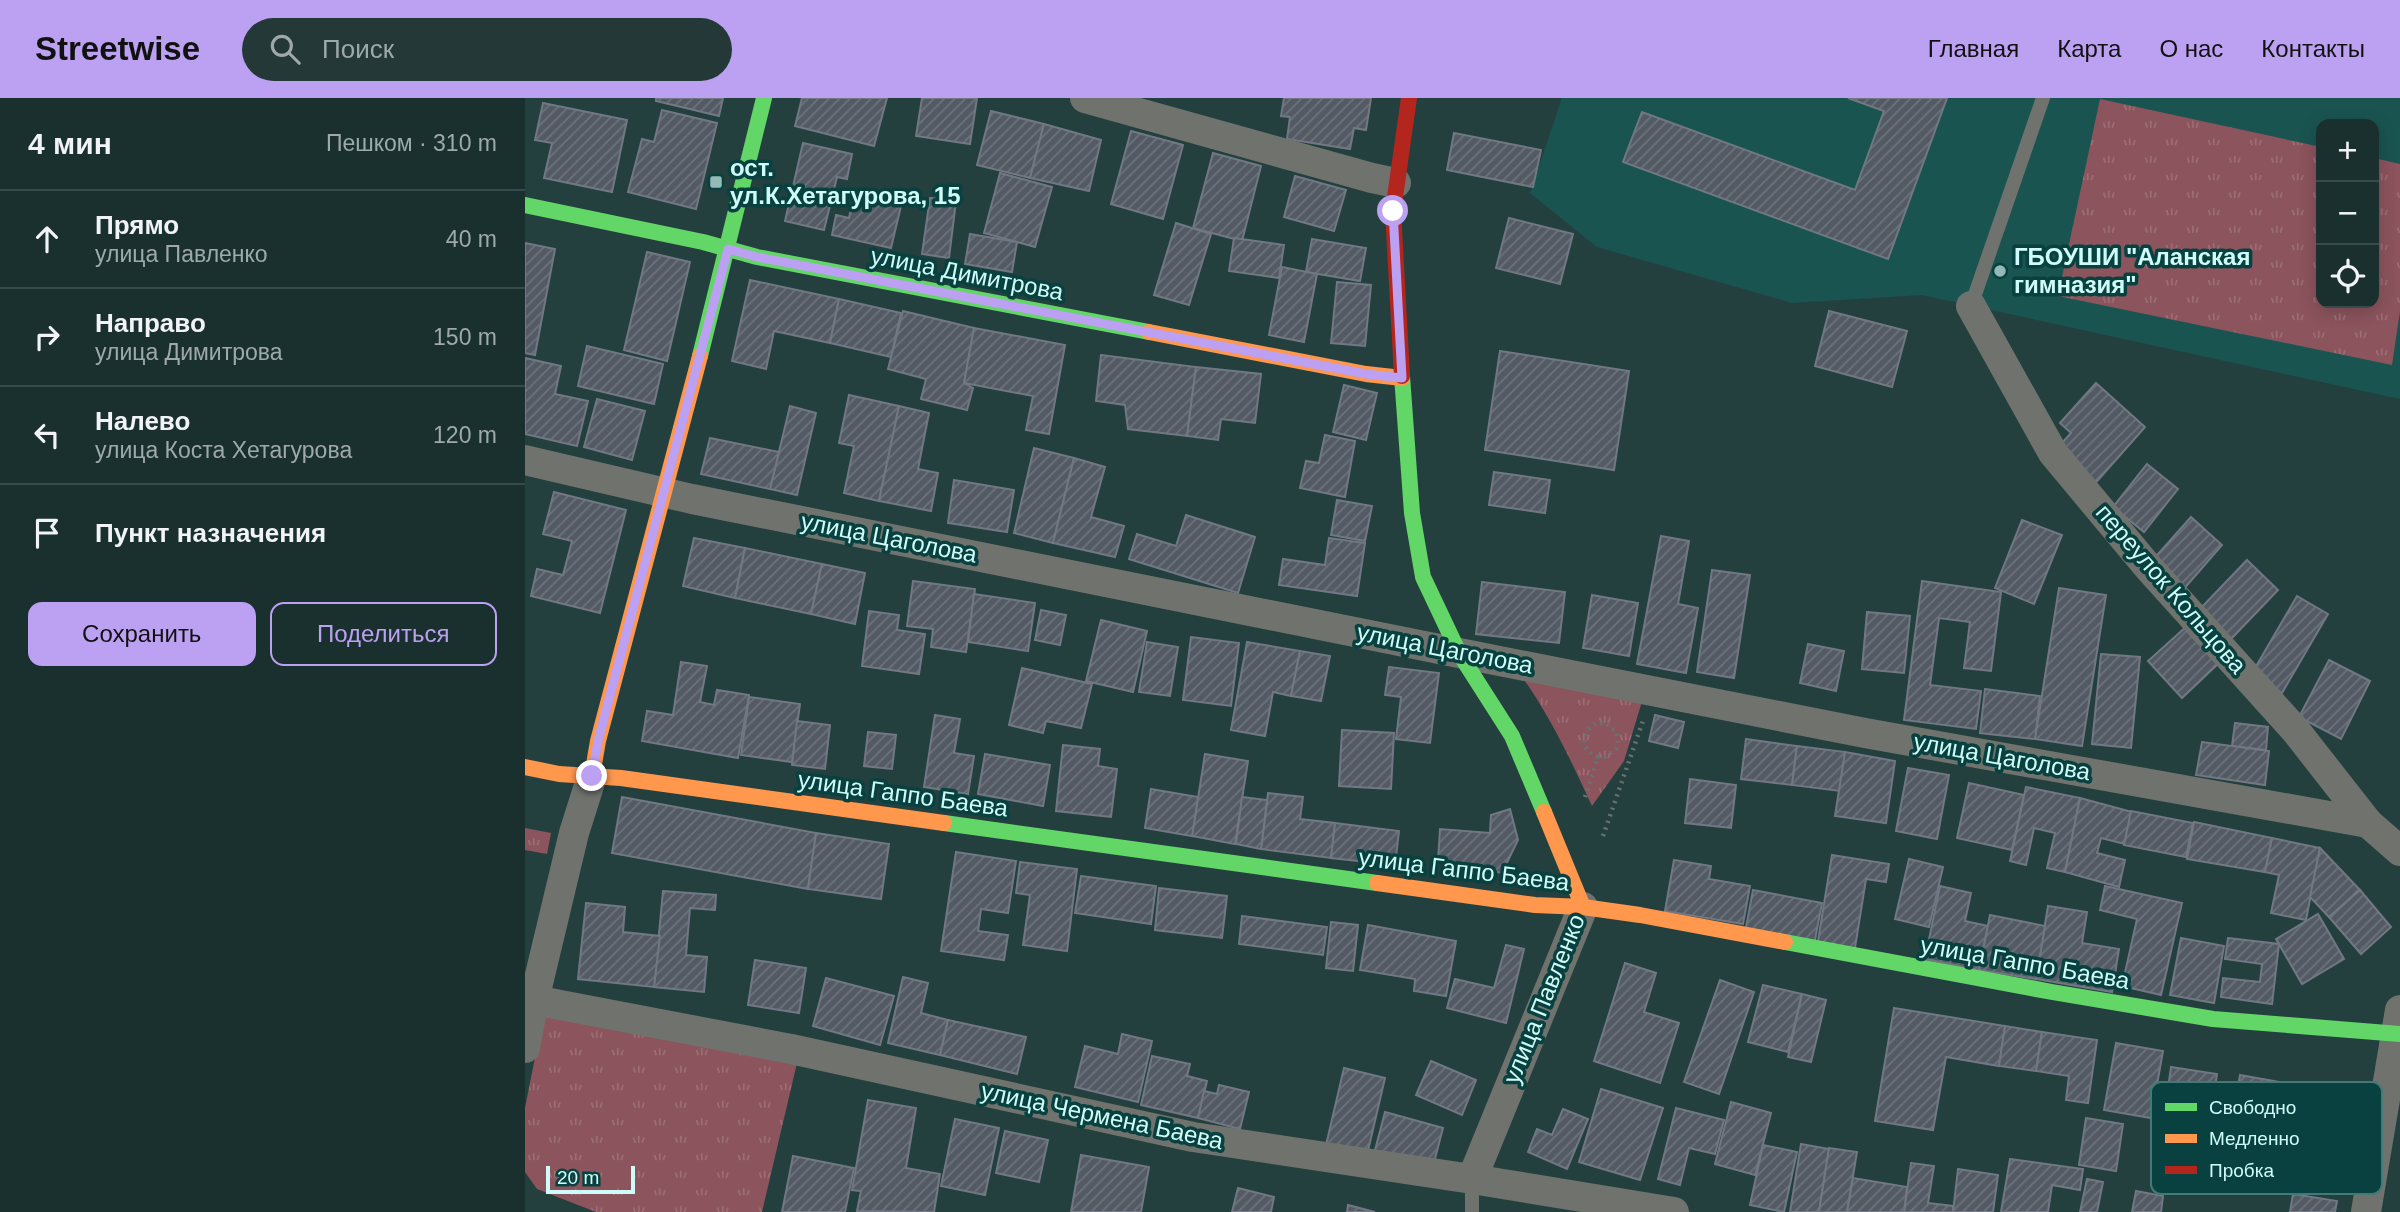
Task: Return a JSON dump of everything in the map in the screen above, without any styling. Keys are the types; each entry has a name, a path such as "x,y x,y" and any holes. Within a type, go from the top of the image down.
{"main road":[{"path":"592,776 598,741 728,249 764,98"},
{"name":"улица Павленко","path":"1409,98 1393,211 1412,513 1423,577 1459,653 1512,736 1583,907"},
{"name":"улица Димитрова","path":"525,205 757,257 1325,366 1402,378"},
{"name":"улица Гаппо Баева","path":"525,767 559,774 621,778 1535,905 1583,907 1640,915 2052,992 2213,1019 2398,1026"}],"street":[{"path":"1085,98 1396,183"},
{"name":"переулок Кольцова","path":"1971,306 2053,453 2148,567 2296,731 2368,822 2400,851"},
{"name":"улица Цаголова","path":"525,460 664,492 1865,733 2368,822"},
{"path":"525,1048 534,1000 575,833 592,776"},
{"name":"улица Павленко","path":"1472,1179 1583,907"},
{"name":"улица Чермена Баева","path":"534,1000 792,1049 1193,1137 1674,1212"},
{"path":"2382,1119 2398,1026"},
{"path":"2366,1212 2369,1194"}],"lane":[{"path":"1971,306 2043,98"},
{"path":"1472,1179 1472,1212"}],"path":[{"path":"1603,836 1653,690"},
{"path":"1596,723 1606,723 1616,732 1618,740 1616,748 1605,757 1598,757 1585,748 1584,738 1587,730 1596,723"},
{"path":"1585,797 1598,757"}],"shaded area":[{"name":"ГБОУШИ \"Аланская гимназия\"","path":"1562,98 2400,98 2400,399 1922,295 1792,303 1597,247 1530,193"}],"green space":[{"path":"2100,99 2316,146 2316,308 2379,308 2379,159 2400,164 2400,311 2392,365 2058,296"},
{"path":"1511,662 1643,698 1624,761 1592,806 1546,713"},
{"path":"525,828 551,833 547,854 525,850"},
{"path":"544,1012 797,1063 762,1212 596,1212 537,1189 525,1172 525,1108"}],"building":[{"path":"656,98 723,98 719,116 656,101"},
{"path":"802,98 887,98 874,146 795,126"},
{"path":"922,98 977,98 970,144 916,136"},
{"path":"1284,98 1371,98 1366,130 1354,128 1350,149 1287,139 1290,117 1281,116"},
{"path":"1848,98 1947,98 1888,259 1623,162 1642,112 1855,190 1884,111"},
{"path":"543,103 627,120 612,192 544,178 552,143 535,140"},
{"path":"662,110 717,123 696,209 628,192 642,139 654,142"},
{"path":"991,111 1044,124 1030,178 977,165"},
{"path":"1044,124 1101,140 1089,191 1030,178"},
{"path":"1131,131 1183,145 1163,219 1111,204"},
{"path":"1454,133 1541,150 1533,187 1447,170"},
{"path":"803,143 852,154 847,179 837,177 824,230 785,221"},
{"path":"1213,153 1261,166 1242,241 1193,228"},
{"path":"1000,173 1052,187 1035,247 984,233"},
{"path":"1295,176 1346,190 1334,231 1284,217"},
{"path":"854,195 901,206 891,248 832,235 836,215 849,218"},
{"path":"930,198 956,201 949,258 922,254"},
{"path":"1509,218 1573,234 1560,284 1496,268"},
{"path":"1176,223 1211,234 1189,305 1154,295"},
{"path":"970,234 1017,242 1012,272 965,264"},
{"path":"1234,238 1284,245 1279,278 1229,271"},
{"path":"1312,239 1366,248 1360,281 1306,272"},
{"path":"525,243 555,249 535,355 525,353"},
{"path":"647,252 690,262 667,361 624,350"},
{"path":"1282,267 1317,274 1304,342 1269,335"},
{"path":"750,280 839,299 830,343 774,331 766,369 732,361"},
{"path":"1337,282 1371,285 1365,346 1331,343"},
{"path":"839,299 901,313 891,357 830,343"},
{"path":"903,311 974,328 964,383 973,388 967,410 921,399 926,379 888,369"},
{"path":"1829,311 1907,331 1892,387 1815,366"},
{"path":"974,328 1065,345 1049,434 1026,430 1033,396 964,383"},
{"path":"587,346 663,364 654,404 578,386"},
{"path":"1500,351 1629,371 1614,470 1485,450"},
{"path":"1101,355 1196,367 1187,436 1128,429 1125,405 1096,401"},
{"path":"525,358 561,366 555,394 588,401 577,446 525,434"},
{"path":"1196,367 1261,374 1255,423 1221,419 1218,440 1187,436"},
{"path":"2096,383 2145,427 2091,488 2053,453 2071,433 2060,423"},
{"path":"1344,385 1377,393 1366,440 1333,432"},
{"path":"849,395 899,406 879,501 844,493 854,446 839,443"},
{"path":"597,399 645,411 632,460 584,447"},
{"path":"790,406 816,413 797,495 770,489"},
{"path":"899,406 929,413 918,469 938,473 931,511 879,501"},
{"path":"1325,435 1355,441 1345,497 1300,488 1306,461 1319,463"},
{"path":"710,438 779,452 770,489 701,474"},
{"path":"1034,448 1074,458 1053,543 1014,533"},
{"path":"1074,458 1105,467 1091,517 1124,526 1115,557 1053,543"},
{"path":"2147,464 2178,489 2144,532 2113,507"},
{"path":"1494,472 1550,480 1545,513 1489,505"},
{"path":"954,480 1014,490 1007,532 948,523"},
{"path":"554,492 626,510 600,613 531,596 537,569 563,575 572,541 543,534"},
{"path":"1337,500 1372,506 1365,541 1331,535"},
{"path":"1186,515 1255,537 1238,593 1129,559 1137,534 1176,546"},
{"path":"2191,517 2222,545 2182,591 2151,562"},
{"path":"2022,520 2062,535 2034,604 1995,588"},
{"path":"1661,536 1689,541 1678,604 1698,608 1686,673 1637,664"},
{"path":"694,538 745,548 735,598 683,586"},
{"path":"1329,538 1365,543 1357,596 1279,585 1283,559 1325,565"},
{"path":"745,548 822,564 811,614 735,598"},
{"path":"2247,560 2278,590 2230,640 2199,610"},
{"path":"822,564 865,573 855,624 811,614"},
{"path":"1712,570 1750,575 1734,678 1697,672"},
{"path":"913,581 975,589 966,652 931,647 933,629 907,626"},
{"path":"1922,581 2001,592 1991,671 1964,668 1970,622 1939,618 1930,685 1981,691 1976,729 1904,720"},
{"path":"1482,582 1565,592 1559,643 1476,634"},
{"path":"2059,588 2106,595 2082,746 2035,739"},
{"path":"974,594 1035,603 1028,651 968,642"},
{"path":"1592,595 1638,603 1629,656 1583,648"},
{"path":"2297,596 2328,614 2282,693 2251,675"},
{"path":"1041,610 1066,615 1060,645 1035,640"},
{"path":"869,611 899,615 897,630 925,634 919,674 862,666"},
{"path":"1867,612 1910,616 1904,673 1862,669"},
{"path":"1101,620 1147,631 1133,692 1086,681"},
{"path":"2187,626 2220,662 2182,698 2148,661"},
{"path":"1191,637 1239,643 1231,706 1183,700"},
{"path":"1147,642 1178,647 1170,696 1139,692"},
{"path":"1247,642 1300,651 1291,696 1273,692 1265,736 1231,730"},
{"path":"1808,644 1844,651 1836,691 1800,683"},
{"path":"1300,651 1330,656 1321,701 1291,696"},
{"path":"2101,654 2140,657 2131,748 2092,744"},
{"path":"2329,660 2370,681 2341,739 2299,717"},
{"path":"681,662 707,666 700,702 714,705 717,690 749,695 738,758 642,741 647,711 673,715"},
{"path":"1389,667 1439,673 1430,743 1396,739 1401,697 1385,695"},
{"path":"1022,668 1092,684 1081,728 1046,721 1043,733 1009,725"},
{"path":"1985,689 2040,696 2035,739 1980,733"},
{"path":"749,697 800,704 792,762 741,755"},
{"path":"935,715 960,719 954,753 974,756 968,794 924,787"},
{"path":"1655,715 1684,722 1678,748 1649,741"},
{"path":"797,721 830,725 825,769 792,765"},
{"path":"2235,723 2268,727 2266,750 2232,746"},
{"path":"1342,730 1394,733 1391,789 1339,786"},
{"path":"868,732 896,735 892,769 864,766"},
{"path":"1746,739 1797,746 1792,785 1741,779"},
{"path":"2202,742 2269,751 2265,785 2196,775"},
{"path":"1063,745 1100,749 1098,766 1117,769 1111,817 1056,811"},
{"path":"1797,746 1845,752 1840,791 1792,785"},
{"path":"1845,752 1895,761 1886,823 1835,816"},
{"path":"985,754 1050,765 1043,806 978,794"},
{"path":"1205,754 1248,761 1235,844 1192,836"},
{"path":"1908,768 1949,775 1937,839 1896,831"},
{"path":"1690,779 1736,785 1731,828 1685,823"},
{"path":"1969,783 2024,795 2012,850 1957,838"},
{"path":"2026,787 2080,798 2065,872 2047,868 2055,833 2034,828 2026,865 2010,861"},
{"path":"1151,789 1198,797 1192,836 1145,828"},
{"path":"1268,793 1303,797 1300,819 1335,823 1331,858 1261,849"},
{"path":"622,797 816,833 808,889 612,853"},
{"path":"1242,797 1267,800 1261,849 1236,844"},
{"path":"2080,798 2132,812 2125,844 2101,838 2097,853 2125,860 2119,887 2065,872"},
{"path":"1510,809 1518,840 1502,873 1438,861 1440,829 1490,833 1491,815"},
{"path":"2131,811 2193,823 2186,857 2124,845"},
{"path":"2194,822 2272,838 2265,872 2187,859"},
{"path":"1335,823 1399,831 1395,865 1331,858"},
{"path":"816,833 889,844 881,899 808,889"},
{"path":"2272,838 2320,848 2306,920 2271,913 2279,875 2265,872"},
{"path":"2320,848 2360,890 2329,917 2310,897"},
{"path":"956,852 1016,861 1008,913 981,909 978,931 1008,935 1004,960 941,951"},
{"path":"1832,855 1889,864 1886,882 1866,879 1854,954 1817,947"},
{"path":"1909,859 1943,867 1929,927 1895,919"},
{"path":"1674,860 1711,866 1709,879 1750,886 1743,924 1665,911"},
{"path":"1020,862 1077,869 1067,951 1023,945 1030,895 1016,893"},
{"path":"1081,876 1156,886 1151,924 1075,913"},
{"path":"1940,886 1971,893 1965,921 1988,926 1979,970 1925,959"},
{"path":"2105,886 2182,903 2161,995 2122,986 2137,919 2100,910"},
{"path":"1159,888 1227,896 1222,938 1155,930"},
{"path":"1753,890 1822,903 1814,945 1745,933"},
{"path":"2360,890 2391,927 2361,954 2329,917"},
{"path":"663,891 716,895 715,910 690,908 686,955 707,957 704,992 654,987"},
{"path":"586,903 625,907 623,932 660,936 654,987 578,979"},
{"path":"2048,906 2087,912 2082,943 2119,949 2112,992 2036,979"},
{"path":"2318,914 2344,959 2302,984 2276,939"},
{"path":"1990,915 2045,926 2036,979 1979,970"},
{"path":"1242,916 1327,927 1323,955 1239,944"},
{"path":"1331,922 1358,925 1353,971 1326,968"},
{"path":"1368,925 1456,941 1446,996 1414,991 1415,979 1360,970"},
{"path":"2181,938 2224,946 2214,1003 2170,995"},
{"path":"2228,938 2279,944 2272,1004 2221,997 2223,978 2260,982 2262,964 2225,959"},
{"path":"1506,945 1524,949 1506,1023 1447,1008 1455,979 1494,988"},
{"path":"755,960 806,968 799,1013 748,1005"},
{"path":"1625,963 1656,973 1644,1012 1679,1023 1660,1083 1594,1061"},
{"path":"903,977 928,983 921,1013 948,1020 940,1055 888,1043"},
{"path":"826,978 894,996 880,1045 813,1026"},
{"path":"1720,980 1754,992 1719,1094 1684,1082"},
{"path":"1763,985 1802,994 1788,1052 1748,1042"},
{"path":"1802,994 1826,1000 1811,1062 1788,1057"},
{"path":"1894,1008 2005,1026 1999,1066 1946,1057 1933,1130 1875,1121"},
{"path":"948,1020 1026,1037 1017,1074 940,1055"},
{"path":"2005,1026 2042,1032 2036,1071 1999,1066"},
{"path":"2042,1032 2097,1040 2088,1103 2066,1100 2069,1076 2036,1071"},
{"path":"1122,1034 1152,1041 1138,1102 1075,1087 1085,1046 1118,1054"},
{"path":"2116,1043 2163,1051 2157,1082 2151,1082 2151,1118 2104,1110"},
{"path":"1152,1056 1190,1064 1187,1076 1207,1081 1198,1118 1141,1105"},
{"path":"1431,1061 1476,1080 1462,1115 1416,1095"},
{"path":"2171,1067 2217,1074 2216,1082 2169,1082"},
{"path":"1344,1068 1385,1078 1367,1155 1326,1145"},
{"path":"2240,1075 2279,1082 2239,1082"},
{"path":"1219,1085 1249,1092 1240,1129 1198,1118 1204,1091 1217,1094"},
{"path":"1601,1089 1663,1108 1640,1180 1579,1162"},
{"path":"868,1100 916,1108 906,1168 940,1174 934,1212 857,1211 861,1191 852,1190"},
{"path":"1731,1102 1771,1113 1755,1175 1715,1164"},
{"path":"1676,1108 1724,1120 1715,1154 1689,1148 1680,1185 1658,1179"},
{"path":"1563,1109 1588,1119 1567,1169 1528,1152 1537,1129 1552,1135"},
{"path":"1385,1112 1443,1128 1432,1170 1374,1154"},
{"path":"2086,1118 2123,1124 2116,1171 2079,1165"},
{"path":"955,1119 999,1128 985,1195 941,1186"},
{"path":"1005,1131 1048,1140 1039,1182 996,1173"},
{"path":"1801,1144 1829,1149 1819,1212 1790,1212"},
{"path":"1763,1145 1797,1152 1784,1212 1750,1205"},
{"path":"1829,1148 1857,1152 1847,1212 1819,1212"},
{"path":"1081,1155 1149,1167 1141,1212 1071,1212"},
{"path":"793,1156 854,1168 845,1212 782,1212"},
{"path":"2010,1159 2083,1169 2080,1190 2052,1185 2048,1212 2001,1212"},
{"path":"1911,1163 1934,1166 1928,1203 1953,1206 1953,1212 1904,1212"},
{"path":"1958,1169 1998,1175 1993,1212 1953,1212"},
{"path":"1853,1178 1907,1187 1904,1212 1847,1212"},
{"path":"2087,1179 2103,1182 2097,1212 2080,1212"},
{"path":"1238,1188 1274,1197 1271,1212 1232,1212"},
{"path":"2136,1191 2163,1196 2161,1212 2132,1212"},
{"path":"2293,1194 2337,1201 2335,1212 2290,1212"},
{"path":"1348,1205 1375,1212 1347,1212"}],"traffic: fast":[{"path":"700,356 764,98"},
{"path":"525,205 703,242 757,257 1149,332"},
{"path":"1402,376 1412,513 1423,577 1459,653 1512,736 1544,812"},
{"path":"944,823 1377,883"},
{"path":"1785,942 2213,1019 2400,1034"}],"traffic: slow":[{"path":"1149,332 1366,374 1402,378"},
{"path":"592,776 598,741 700,356"},
{"path":"525,767 559,774 621,778 944,823"},
{"path":"1544,812 1583,907"},
{"path":"1377,883 1535,905 1583,907 1640,915 1785,942"}],"traffic: jam":[{"path":"1402,376 1393,211 1409,98"}],"place":[{"name":"ост. ул.К.Хетагурова, 15","path":"716,182"},
{"name":"ГБОУШИ \"Аланская гимназия\"","path":"2000,271"}],"route":[{"path":"592,776 598,741 728,249 757,257 1366,374 1402,378 1393,211"}]}
